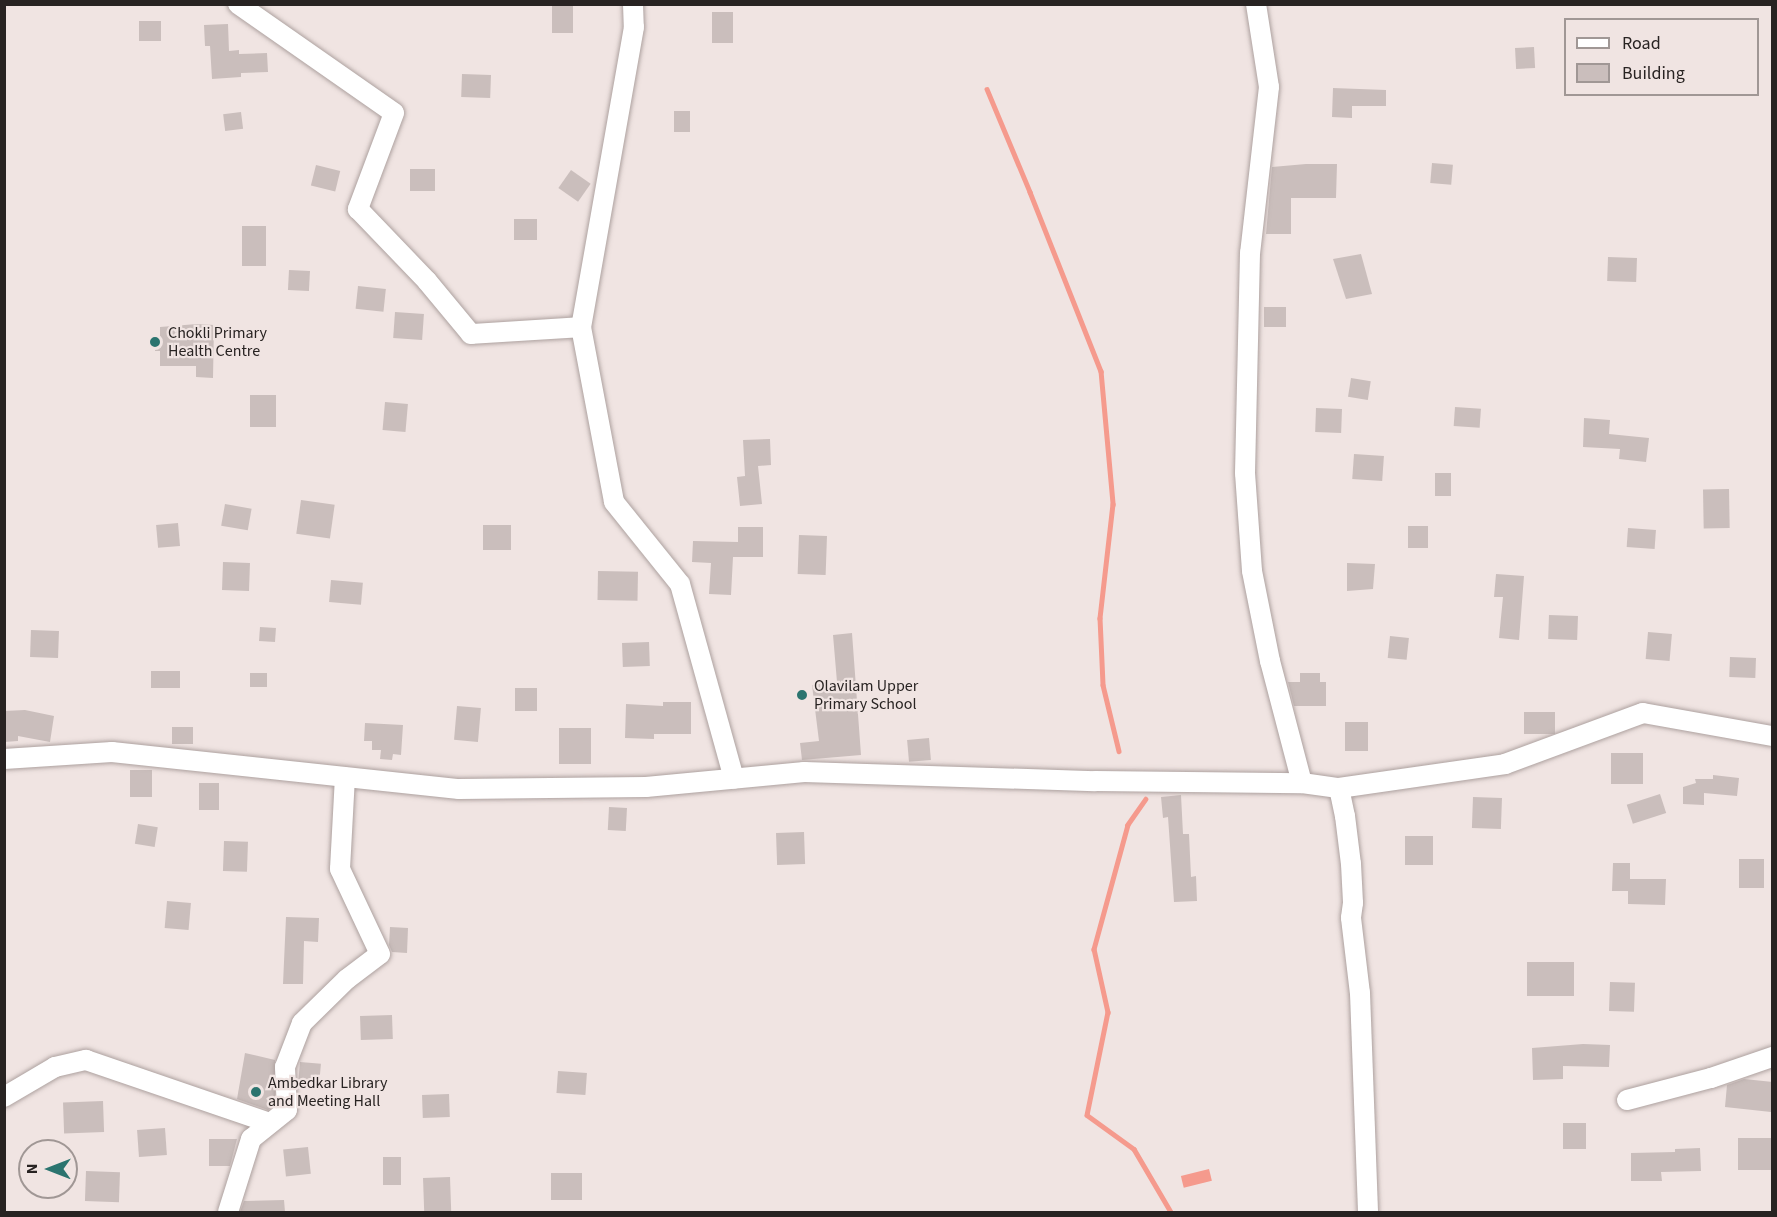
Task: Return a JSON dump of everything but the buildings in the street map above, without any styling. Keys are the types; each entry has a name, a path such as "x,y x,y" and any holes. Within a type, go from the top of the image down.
{"street":[{"path":"238,4 393,113 358,209 427,281 471,334 580,327"},
{"path":"633,4 634,27 580,327 614,502 680,584 734,779"},
{"path":"1256,4 1269,87 1250,253 1245,473 1252,571 1270,661 1302,783"},
{"path":"4,759 112,752 459,789 646,787 804,772 1095,781 1302,783 1339,788 1506,764 1643,713 1773,736"},
{"path":"228,1212 251,1138 286,1110 285,1067 302,1023 347,979 380,954 340,869 345,777"},
{"path":"1339,788 1351,864 1353,903 1351,918 1360,993 1368,1212"},
{"path":"1627,1100 1711,1078 1773,1057"},
{"path":"4,1097 55,1067 86,1060 270,1123"}],"shaded area":[{"path":"1209,1169 1212,1181 1184,1188 1181,1176"}],"waterway":[{"path":"987,89 1101,371 1113,504 1100,618 1103,685 1119,751"},
{"path":"1146,799 1128,825 1094,949 1108,1012 1087,1115 1134,1149 1171,1212"}],"place":[{"name":"Chokli Primary Health Centre","path":"155,342"},
{"name":"Olavilam Upper Primary School","path":"802,695"},
{"name":"Ambedkar Library and Meeting Hall","path":"256,1092"}]}
